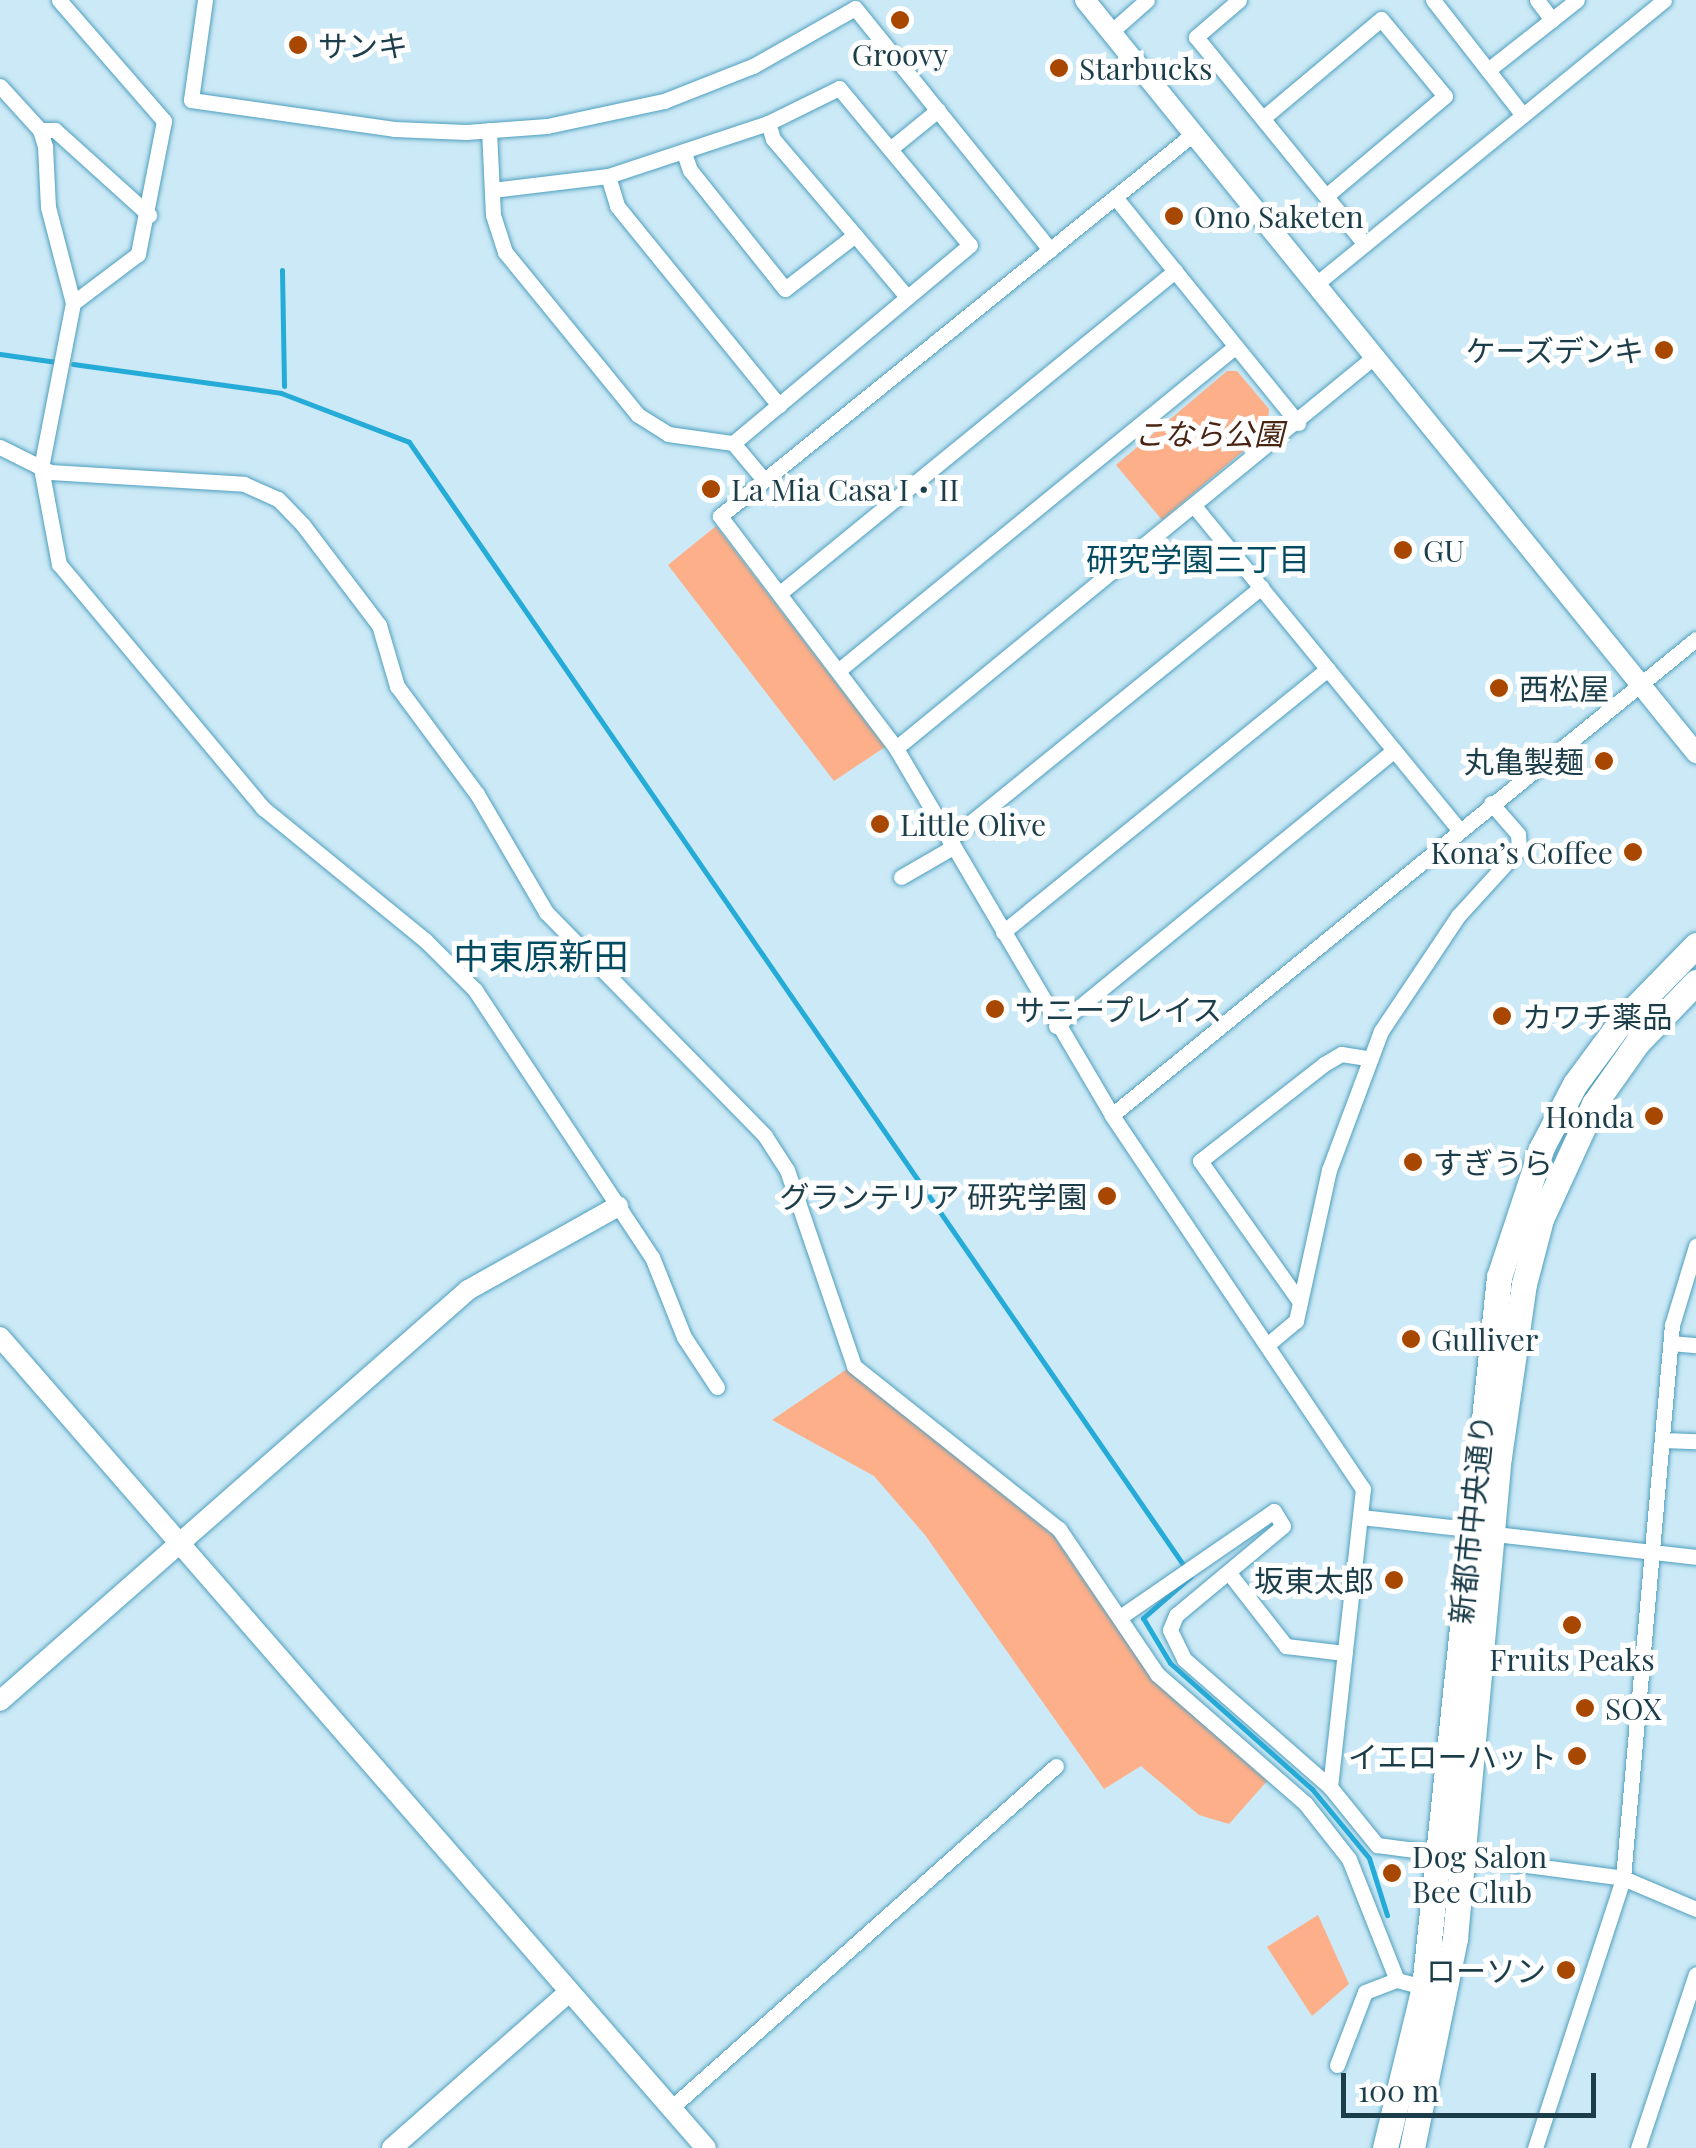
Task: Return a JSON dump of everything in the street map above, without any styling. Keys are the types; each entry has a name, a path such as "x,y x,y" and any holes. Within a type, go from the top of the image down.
{"main road":[{"name":"新都市中央通り","path":"1416,2146 1446,2006 1468,1530 1500,1277 1542,1147 1576,1084 1620,1023 1696,946"},
{"name":"新都市中央通り","path":"1385,2148 1452,1852 1495,1534 1512,1357 1542,1219 1594,1104 1637,1043 1696,982"}],"street":[{"path":"59,0 164,121 149,214 138,254 73,303"},
{"path":"206,0 191,100 394,129 489,130 586,119 664,101 753,66 855,8 1050,250"},
{"path":"1085,0 1696,753"},
{"path":"1111,32 1147,0"},
{"path":"1239,0 1196,37 1365,244"},
{"path":"1433,0 1523,115"},
{"path":"1536,0 1552,20"},
{"path":"1488,70 1577,0"},
{"path":"1316,284 1523,115 1644,6 1664,0"},
{"path":"1263,118 1381,19 1446,96 1326,196"},
{"path":"0,86 40,130 48,206 73,303 41,468 59,564 79,593 263,808 425,940 475,990 652,1257 684,1337 717,1386"},
{"path":"492,190 608,176 768,123 839,88 970,245 733,443"},
{"path":"890,149 938,110"},
{"path":"768,123 773,139 908,297"},
{"path":"40,130 55,130 149,214"},
{"path":"489,130 492,190 506,252 638,415 668,434 733,443 764,480"},
{"path":"1193,134 720,516 896,748 1056,1026 1112,1115 1363,1489 1330,1786"},
{"path":"684,153 690,170 785,289 854,235"},
{"path":"608,176 617,206 779,404"},
{"path":"1115,197 1298,423"},
{"path":"780,593 1175,272"},
{"path":"839,670 1236,346"},
{"path":"896,748 1298,423 1375,356"},
{"path":"0,446 41,468 244,484 266,490 290,512 379,624 397,686 476,794 546,912 765,1136 787,1170 854,1366 1059,1529 1123,1615 1157,1674 1305,1803 1349,1859 1397,1980"},
{"path":"1195,507 1459,829"},
{"path":"920,888 906,874 952,844 1261,587"},
{"path":"1112,1115 1696,639"},
{"path":"1003,932 1328,669"},
{"path":"1056,1026 1394,750"},
{"path":"1266,1345 1296,1321 1329,1170 1371,1059 1423,963 1518,849 1518,834 1491,803"},
{"path":"1300,1302 1200,1160 1324,1064 1341,1054 1371,1059"},
{"path":"0,1701 468,1290 618,1206"},
{"path":"1535,2148 1623,1878 1670,1343 1696,1246"},
{"path":"0,1337 706,2148"},
{"path":"1670,1343 1696,1345"},
{"path":"1662,1440 1696,1441"},
{"path":"1123,1615 1274,1511 1283,1526 1176,1615 1170,1630 1184,1658 1330,1786 1377,1845 1452,1852 1623,1878 1696,1909"},
{"path":"1361,1517 1468,1530"},
{"path":"1495,1534 1696,1557"},
{"path":"1229,1573 1286,1646 1346,1653"},
{"path":"671,2108 1056,1766"},
{"path":"1638,2148 1696,1974"},
{"path":"1337,2065 1365,1992 1397,1980 1424,1987"},
{"path":"392,2148 569,1992"}],"green space":[{"name":"こなら公園","path":"1227,371 1237,371 1269,409 1267,431 1162,520 1116,465"},
{"path":"716,526 885,747 834,781 668,565"},
{"path":"847,1369 1053,1535 1152,1679 1267,1781 1229,1824 1199,1815 1141,1766 1104,1789 925,1535 874,1476 772,1420"},
{"path":"1318,1915 1349,1984 1312,2016 1267,1947"}],"waterway":[{"path":"282,270 284,386"},
{"path":"0,354 56,362"},
{"path":"73,364 281,393 409,442 1191,1576 1143,1618 1170,1663 1312,1789 1369,1858 1387,1915"}],"place":[{"name":"Groovy","path":"900,20"},
{"name":"サンキ","path":"298,45"},
{"name":"Starbucks","path":"1059,68"},
{"name":"Ono Saketen","path":"1174,216"},
{"name":"ケーズデンキ","path":"1664,350"},
{"name":"La Mia Casa I・II","path":"711,489"},
{"name":"GU","path":"1403,550"},
{"name":"西松屋","path":"1499,688"},
{"name":"丸亀製麺","path":"1604,761"},
{"name":"Little Olive","path":"880,824"},
{"name":"Kona’s Coffee","path":"1633,852"},
{"name":"サニープレイス","path":"995,1009"},
{"name":"カワチ薬品","path":"1502,1016"},
{"name":"Honda","path":"1654,1116"},
{"name":"すぎうら","path":"1413,1162"},
{"name":"グランテリア 研究学園","path":"1107,1196"},
{"name":"Gulliver","path":"1411,1339"},
{"name":"坂東太郎","path":"1394,1580"},
{"name":"Fruits Peaks","path":"1572,1625"},
{"name":"SOX","path":"1585,1708"},
{"name":"イエローハット","path":"1577,1756"},
{"name":"Dog Salon Bee Club","path":"1392,1873"},
{"name":"ローソン","path":"1566,1970"}],"district":[{"name":"研究学園三丁目","path":"1198,558"},
{"name":"中東原新田","path":"541,955"}]}
